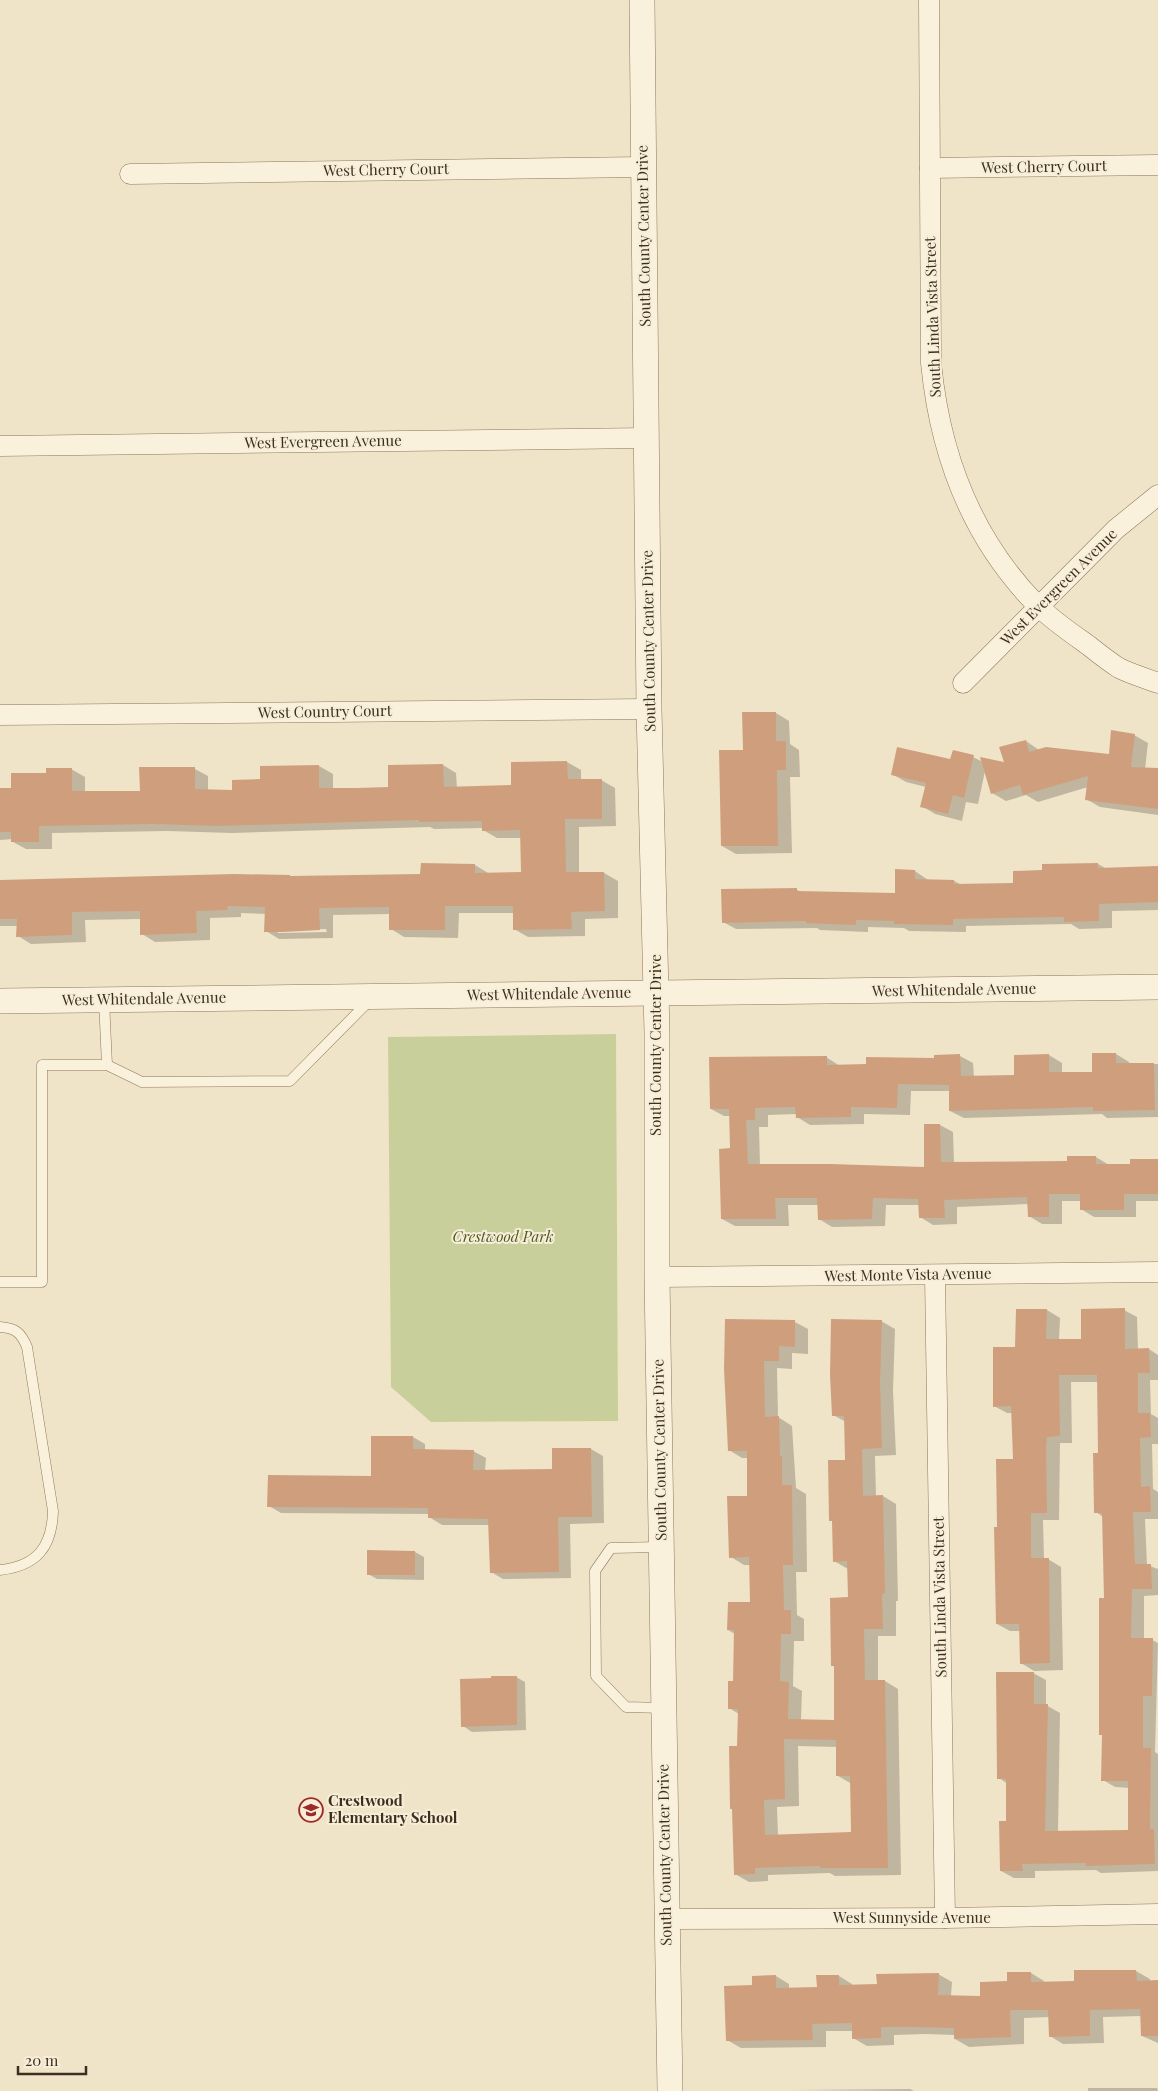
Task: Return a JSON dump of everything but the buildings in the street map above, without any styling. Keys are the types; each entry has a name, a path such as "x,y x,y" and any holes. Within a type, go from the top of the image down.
{"street":[{"name":"South County Center Drive","path":"642,0 646,438 656,993 657,1277 670,2091"},
{"name":"South Linda Vista Street","path":"929,0 931,363 935,404 945,444 963,496 978,528 1002,566 1038,606 1120,668 1158,683"},
{"name":"West Cherry Court","path":"930,168 1158,165"},
{"name":"West Cherry Court","path":"130,174 643,167"},
{"name":"West Evergreen Avenue","path":"0,446 646,438"},
{"name":"West Evergreen Avenue","path":"963,683 1116,529 1158,494"},
{"name":"West Country Court","path":"0,715 650,709"},
{"name":"West Whitendale Avenue","path":"0,1001 1158,987"},
{"name":"West Monte Vista Avenue","path":"657,1277 936,1276 1158,1272"},
{"name":"South Linda Vista Street","path":"936,1276 945,1918"},
{"name":"West Sunnyside Avenue","path":"666,1919 945,1918 1158,1914"}],"lane":[{"path":"0,1282 42,1282 42,1065 107,1065 142,1082 290,1081 374,996"},
{"path":"104,999 107,1065"},
{"path":"0,1327 11,1328 22,1334 27,1348 53,1511 52,1529 45,1546 28,1563 0,1570"},
{"path":"661,1547 611,1548 595,1571 596,1676 626,1707 663,1708"}],"green space":[{"name":"Crestwood Park","path":"616,1034 618,1421 431,1422 391,1387 388,1037"}],"place":[{"name":"Crestwood Elementary School","path":"311,1810"}]}
